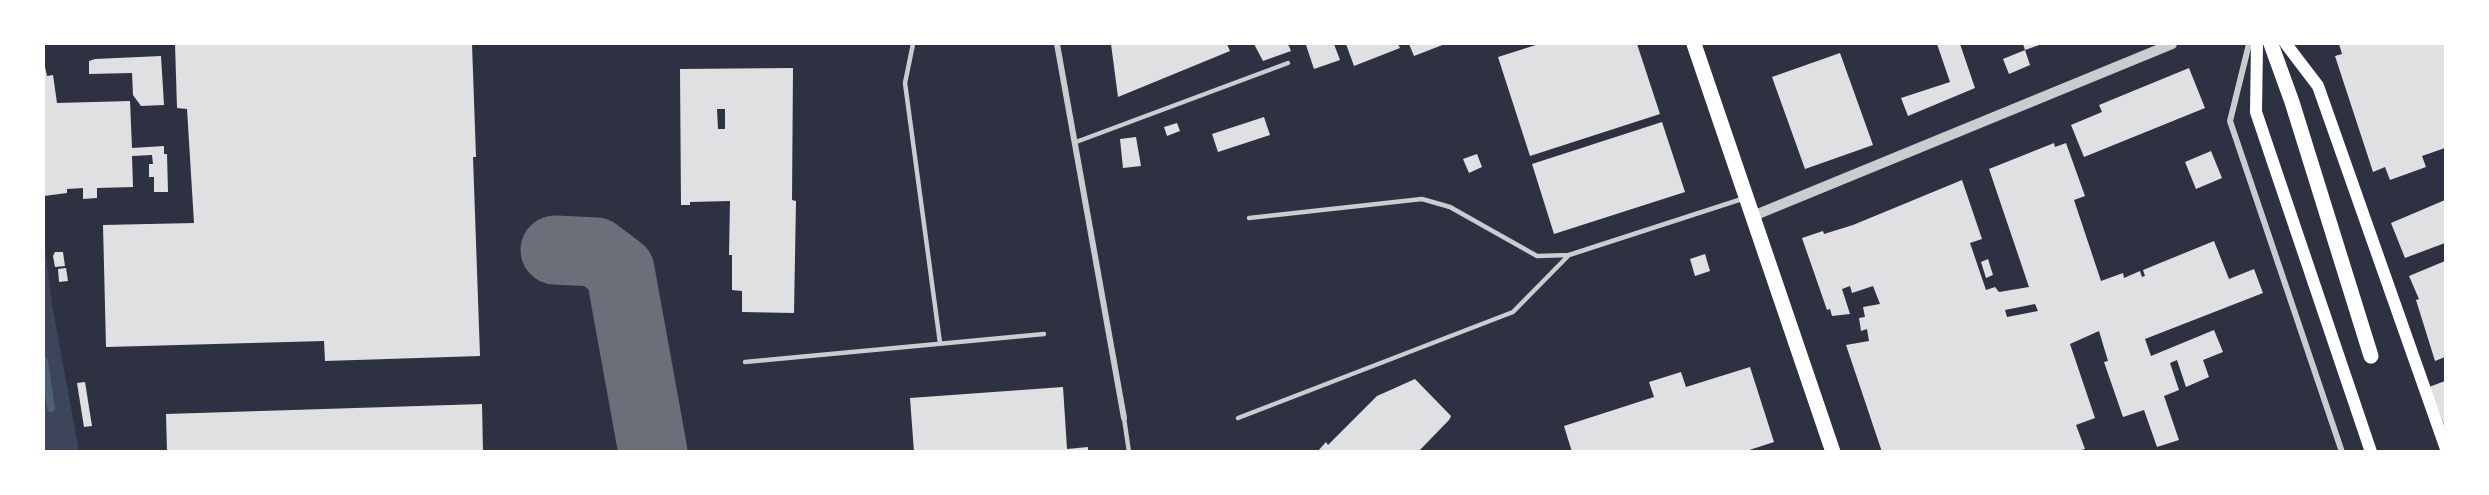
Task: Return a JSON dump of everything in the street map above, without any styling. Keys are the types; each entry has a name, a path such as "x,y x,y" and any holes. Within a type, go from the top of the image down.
{"main road":[{"path":"1694,44 1833,452"},
{"path":"2257,44 2256,112 2371,452"},
{"path":"2271,44 2292,102 2371,356"},
{"path":"2286,44 2318,86 2445,449"}],"street":[{"path":"1057,44 1124,418"},
{"path":"1753,216 2172,44"},
{"path":"2249,44 2229,121 2342,452"}],"lane":[{"path":"913,44 904,83 940,344"},
{"path":"1076,142 1288,63"},
{"path":"1249,218 1422,199 1450,207 1537,256 1569,255 1747,197"},
{"path":"1238,418 1513,312 1569,255"},
{"path":"745,363 1044,334"},
{"path":"1124,418 1129,452"}],"shaded area":[{"path":"44,239 52,304 79,451 44,451"}],"building":[{"path":"175,44 472,44 476,157 473,157 480,356 325,361 324,341 106,347 103,225 194,223 187,109 177,108"},
{"path":"1111,44 1227,44 1230,51 1118,97"},
{"path":"1254,44 1288,44 1291,51 1263,61"},
{"path":"1334,44 1340,60 1314,69 1306,45"},
{"path":"1346,44 1398,44 1400,48 1354,66"},
{"path":"1409,44 1445,44 1414,56"},
{"path":"1539,44 1637,44 1660,114 1530,156 1498,57"},
{"path":"1937,44 1960,44 1975,88 1908,116 1901,98 1950,82"},
{"path":"2023,44 2042,44 2025,50"},
{"path":"2339,44 2445,44 2445,148 2422,156 2426,167 2390,180 2385,167 2373,172 2335,56 2342,54"},
{"path":"2025,50 2030,65 2009,74 2003,59"},
{"path":"1840,53 1873,145 1805,169 1772,77"},
{"path":"161,56 164,105 141,106 133,95 132,73 89,74 89,61 95,59"},
{"path":"44,62 47,76 53,75 57,103 130,101 132,148 164,146 164,154 167,154 168,192 154,192 154,177 149,177 149,164 153,164 152,155 132,156 133,187 97,188 97,198 83,199 83,188 67,189 67,193 44,196"},
{"path":"793,68 792,200 796,201 794,313 742,312 742,291 732,290 732,255 729,255 730,201 690,202 690,205 681,205 680,69","holes":["717,109 725,109 725,129 718,129"]},
{"path":"2189,68 2205,108 2084,157 2071,125 2102,112 2099,105"},
{"path":"1264,117 1270,135 1218,152 1212,134"},
{"path":"1662,122 1685,192 1554,234 1532,164"},
{"path":"1177,123 1180,131 1167,136 1164,127"},
{"path":"1136,137 1141,166 1123,168 1120,139"},
{"path":"2054,143 2055,147 2066,143 2085,196 2074,200 2101,281 2123,273 2124,278 2140,271 2142,277 2145,276 2143,270 2214,241 2229,279 2254,269 2263,293 2145,339 2151,356 2214,330 2223,352 2203,360 2209,377 2186,387 2177,360 2170,363 2179,390 2164,396 2179,440 2157,447 2144,410 2123,417 2104,362 2108,361 2099,331 2070,344 2095,418 2076,425 2085,449 2073,452 1882,452 1846,345 1869,341 1867,329 1861,331 1859,318 1865,317 1863,307 1880,304 1873,286 1852,293 1850,286 1842,289 1850,314 1832,316 1830,309 1827,310 1802,238 1853,225 1962,180 1982,239 1970,243 1986,290 1995,287 1999,292 2029,287 1989,169","holes":["2035,304 2038,311 2007,317 2005,310"]},
{"path":"2211,151 2222,178 2196,189 2185,162"},
{"path":"1477,154 1482,167 1469,173 1463,159"},
{"path":"2445,200 2445,243 2405,258 2391,223"},
{"path":"55,252 63,252 65,266 55,267 53,256"},
{"path":"1705,254 1710,271 1695,276 1690,259"},
{"path":"1988,259 1993,275 1986,278 1981,262"},
{"path":"2445,261 2445,357 2435,361 2416,300 2419,299 2409,276"},
{"path":"66,268 68,281 59,282 58,269"},
{"path":"1750,367 1774,442 1743,452 1572,452 1564,426 1654,397 1649,382 1681,372 1686,387"},
{"path":"1415,379 1451,416 1418,452 1317,452 1326,442 1328,445 1377,396"},
{"path":"2445,381 2445,427 2429,387"},
{"path":"85,382 92,426 84,427 77,383"},
{"path":"1063,387 1067,449 1088,447 1088,452 914,452 910,398"},
{"path":"482,404 483,452 167,452 166,414"}],"waterway":[{"path":"44,361 51,408"}],"taxiway":[{"path":"555,250 596,252 620,270 653,452"}]}
